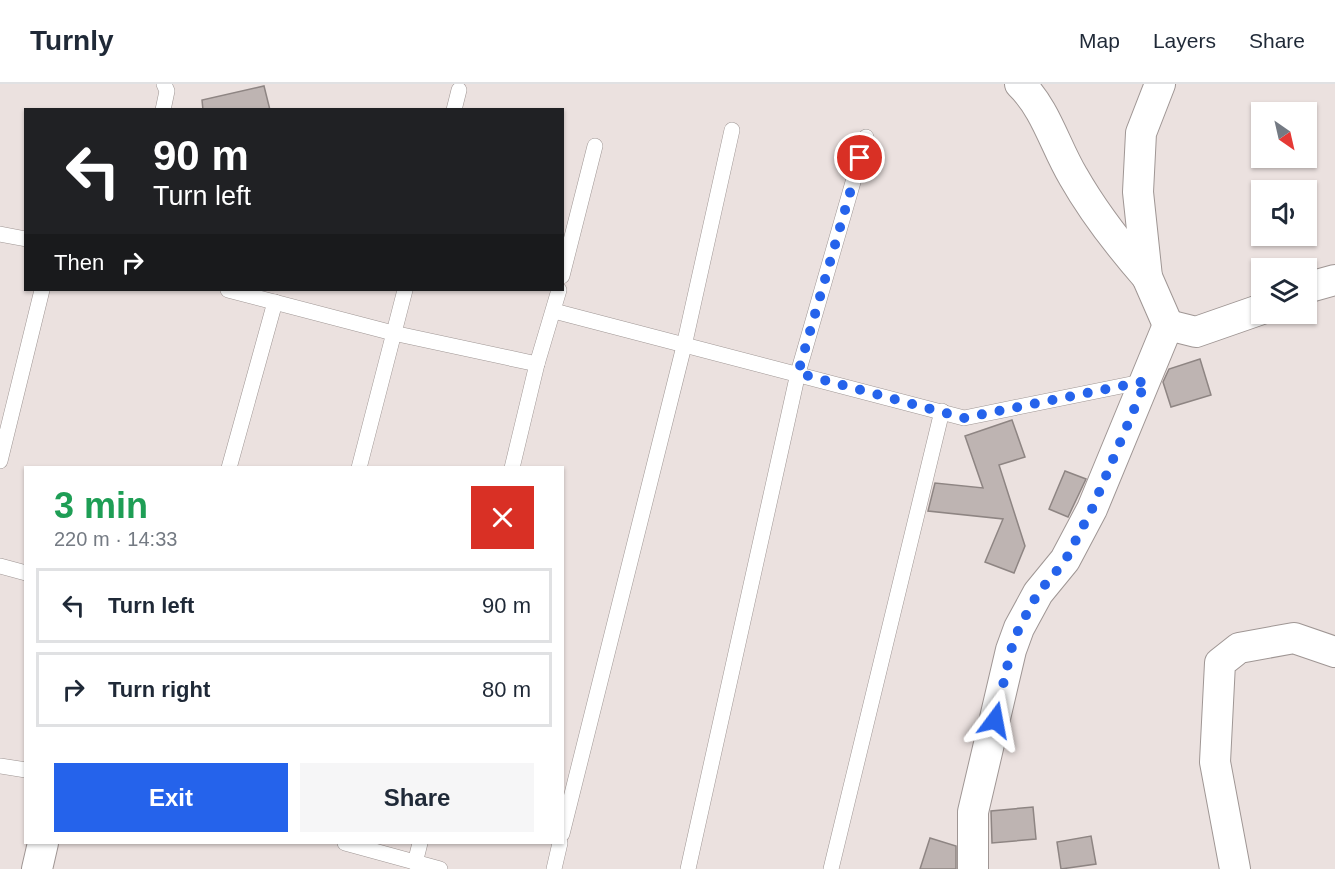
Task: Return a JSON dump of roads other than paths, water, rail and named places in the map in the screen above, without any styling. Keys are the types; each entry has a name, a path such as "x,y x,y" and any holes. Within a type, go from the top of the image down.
{"street":[{"path":"974,869 973,812 1011,650 1019,628 1038,593 1065,561 1092,509 1168,325 1147,277 1092,208 1071,174 1029,92 1020,84"},
{"path":"1147,277 1138,192 1141,133 1160,84"},
{"path":"1317,285 1335,280"},
{"path":"1168,325 1196,332 1251,313"},
{"path":"1235,869 1215,762 1220,663 1239,648 1294,638 1335,652"},
{"path":"37,869 44,844"}],"lane":[{"path":"163,108 167,91 164,84"},
{"path":"454,108 459,90"},
{"path":"564,826 684,346 732,130"},
{"path":"688,869 798,373 866,137"},
{"path":"564,268 595,146"},
{"path":"0,234 24,239"},
{"path":"0,461 42,291"},
{"path":"232,291 393,333 537,364"},
{"path":"359,466 405,291"},
{"path":"512,466 537,364 559,291"},
{"path":"230,466 275,302"},
{"path":"554,311 964,418 1146,381"},
{"path":"831,869 942,411"},
{"path":"0,566 24,572"},
{"path":"0,766 24,770"},
{"path":"349,844 440,869"},
{"path":"416,863 420,844"},
{"path":"554,869 560,844"}]}
